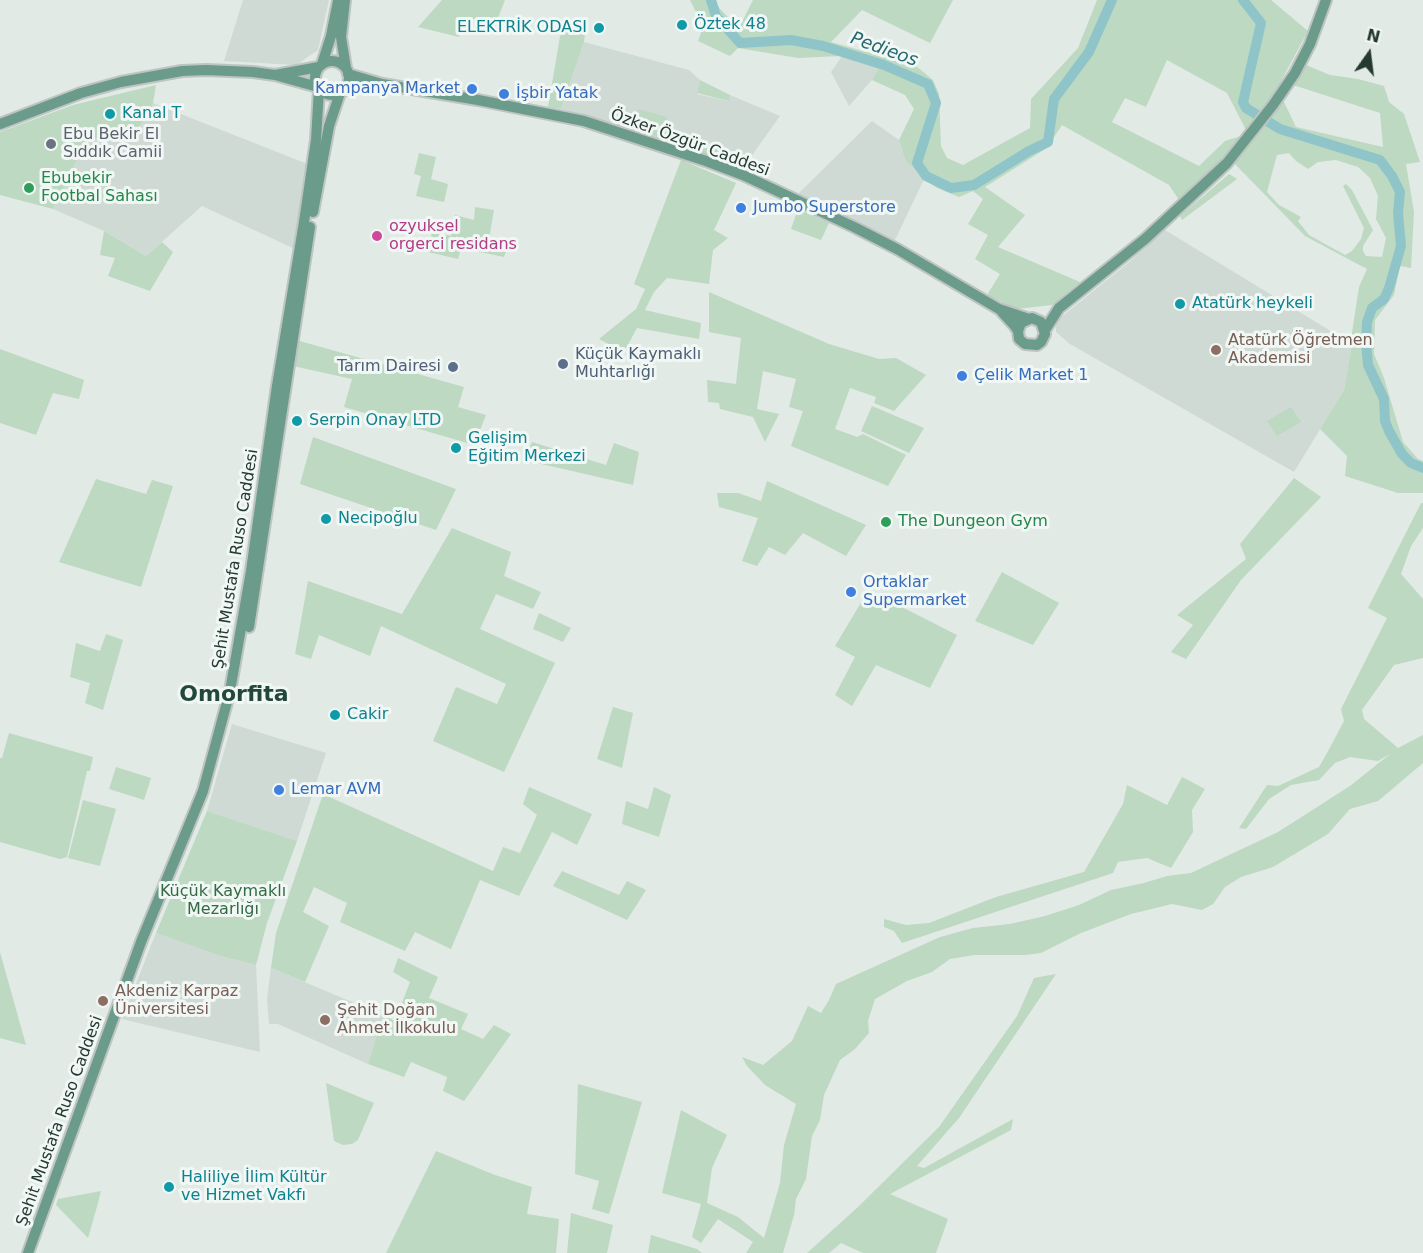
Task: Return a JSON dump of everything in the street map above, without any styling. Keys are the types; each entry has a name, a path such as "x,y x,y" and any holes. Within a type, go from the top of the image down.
{"main road":[{"path":"318,88 315,77 331,36 338,0"},
{"path":"0,124 81,93 158,74 206,70 274,75 318,88 329,94 342,91 349,79 341,38 345,0"},
{"path":"1059,308 1022,323 1018,331 1022,342 1032,346 1041,342 1044,339 1045,330 1059,308 1167,219 1227,163 1256,128 1295,73 1310,44 1326,0"},
{"path":"274,75 335,61 347,71"},
{"name":"Özker Özgür Caddesi","path":"347,71 380,83 584,121 706,161 743,175 854,227 897,249 999,309 1030,319"},
{"name":"Özker Özgür Caddesi","path":"342,91 380,83"},
{"name":"Şehit Mustafa Ruso Caddesi","path":"28,1253 141,942 203,791 230,691 251,571 277,386 304,222 318,119 318,88"},
{"name":"Şehit Mustafa Ruso Caddesi","path":"34,1253 141,960 207,797 236,692 259,564 314,204 329,126 342,91"},
{"name":"Özker Özgür Caddesi","path":"999,309 1018,331"},
{"path":"1030,319 1041,322 1045,330"}],"shaded area":[{"path":"243,0 329,0 318,50 296,65 224,61"},
{"path":"584,42 689,70 700,80 697,94 728,101 730,95 780,116 743,168 634,130 561,109"},
{"path":"842,56 878,69 872,80 849,106 831,72"},
{"path":"153,103 310,165 295,249 202,206 146,256 104,231 53,209 86,141 140,126"},
{"path":"872,121 899,140 905,160 924,179 895,240 798,194"},
{"name":"Atatürk Öğretmen Akademisi","path":"1165,230 1352,344 1344,390 1294,472 1070,344 1056,332 1060,318"},
{"path":"232,724 326,753 297,841 207,811"},
{"path":"156,933 220,956 256,965 260,1052 122,1019"},
{"name":"Şehit Doğan Ahmet İlkokulu","path":"271,968 383,1015 368,1064 278,1024 269,1024 267,999"}],"green space":[{"path":"442,0 505,0 496,23 463,17 459,37 418,27"},
{"path":"690,0 715,0 720,9 739,28 753,0 953,0 930,43 862,10 831,42 916,66 933,80 939,94 941,146 947,158 963,165 1030,128 1031,99 1078,48 1097,0 1271,0 1308,31 1274,94 1247,132 1227,93 1167,60 1146,107 1125,98 1112,122 1199,166 1225,141 1241,136 1242,140 1179,200 1169,185 1062,125 1047,148 985,187 1025,215 998,247 1080,282 1052,305 1016,309 987,295 1000,274 975,259 988,235 968,224 983,199 973,191 959,197 937,188 905,160 899,140 914,109 905,95 872,80 878,69 841,56 798,58 738,48 730,56 698,41 701,22"},
{"path":"563,19 586,25 584,42 561,109 548,107"},
{"path":"1306,65 1330,75 1384,86 1389,102 1404,114 1420,162 1406,164 1414,212 1411,268 1400,266 1394,295 1375,320 1374,354 1384,378 1403,442 1418,459 1423,461 1423,493 1398,493 1345,476 1347,456 1320,429 1344,390 1359,287 1367,269 1305,236 1234,163 1283,100 1296,127 1383,147 1380,113 1293,85","holes":["1289,153 1308,169 1318,162 1336,160 1358,167 1370,178 1378,196 1376,219 1386,238 1382,257 1366,256 1363,251 1363,246 1373,230 1352,190 1346,184 1343,186 1364,228 1361,239 1352,251 1345,255 1309,235 1298,221 1301,217 1279,205 1267,192 1277,155"]},
{"path":"700,80 730,95 729,101 697,93"},
{"path":"156,85 153,103 140,126 86,141 53,209 0,195 0,132 73,105"},
{"path":"638,109 667,117 668,128 672,132 718,150 716,157 638,130 635,125"},
{"path":"419,153 436,157 431,179 448,184 444,202 416,196 421,176 414,174"},
{"path":"681,160 736,183 714,230 728,238 713,250 709,284 667,278 654,292 645,310 701,323 699,339 637,328 624,352 599,339 636,309 645,289 634,284"},
{"path":"1229,174 1237,179 1182,220 1180,216"},
{"path":"475,207 494,210 489,239 509,244 504,257 461,248 458,259 428,252 432,232 451,236 455,215 474,220"},
{"path":"798,209 829,223 821,240 791,229"},
{"path":"104,231 146,256 162,242 173,252 150,291 108,276 115,258 100,255"},
{"path":"709,292 829,344 879,359 896,358 926,375 894,411 874,403 876,397 850,388 835,429 857,437 863,434 906,455 888,486 791,446 803,411 789,407 796,379 763,371 757,409 779,414 765,442 753,417 720,409 719,403 708,402 707,380 736,384 741,338 709,332"},
{"path":"296,340 464,387 458,407 486,415 474,445 344,407 352,379 293,366"},
{"path":"0,349 84,380 79,399 53,393 36,435 0,423"},
{"path":"872,406 924,428 909,453 861,431"},
{"path":"1291,407 1301,422 1277,436 1267,421"},
{"path":"313,437 456,489 436,530 300,484"},
{"path":"532,442 606,465 614,443 639,452 633,485 524,460"},
{"path":"1294,478 1321,497 1241,580 1186,659 1171,652 1193,625 1177,615 1246,559 1240,544"},
{"path":"96,479 146,494 152,480 173,486 141,587 59,562"},
{"path":"767,481 866,525 846,556 803,533 785,555 769,547 757,566 742,561 758,518 719,507 717,493 738,493 761,501"},
{"path":"1423,503 1423,528 1411,546 1401,574 1423,599 1423,658 1394,665 1362,710 1364,719 1398,748 1423,735 1423,763 1378,801 1350,809 1328,834 1273,867 1241,877 1225,887 1213,904 1202,910 1172,904 1131,914 1081,933 1041,953 974,955 950,959 932,972 907,981 875,999 868,1021 869,1033 855,1049 840,1060 824,1095 820,1120 812,1136 806,1179 796,1199 794,1215 783,1253 746,1253 753,1242 718,1219 701,1243 692,1237 701,1204 662,1193 681,1110 727,1135 712,1168 707,1203 738,1217 764,1238 780,1183 784,1145 796,1104 765,1085 747,1066 742,1057 763,1065 792,1041 808,1006 821,1013 836,984 940,937 973,928 1010,924 1045,916 1079,905 1111,890 1167,876 1191,873 1278,832 1350,786 1390,754 1378,761 1350,757 1335,763 1319,780 1291,785 1269,799 1246,829 1239,828 1267,785 1278,786 1319,767 1327,753 1344,721 1341,709 1387,618 1368,608"},
{"path":"452,528 511,552 504,576 541,592 533,609 496,594 480,629 555,663 504,772 433,741 456,687 497,704 506,684 381,626 370,656 319,635 311,659 295,654 308,581 402,614"},
{"path":"1002,572 1059,603 1033,645 975,621"},
{"path":"884,598 957,635 930,688 876,665 852,706 835,695 855,657 835,646 862,601 878,606"},
{"path":"539,613 571,628 563,642 533,629"},
{"path":"106,634 123,640 103,710 85,703 90,683 70,677 76,643 100,651"},
{"path":"613,707 633,713 622,768 597,759"},
{"path":"9,733 93,757 90,771 87,771 67,857 60,859 0,842 0,758 2,758"},
{"path":"116,767 151,778 144,800 109,789"},
{"path":"1182,777 1205,789 1192,810 1193,832 1171,868 1147,858 1118,862 1113,873 902,943 894,931 884,927 884,919 906,925 929,923 996,897 1084,872 1123,804 1127,785 1167,805"},
{"path":"529,787 592,814 577,845 552,832 519,896 480,880 451,949 415,932 405,951 340,922 347,903 314,887 303,912 329,926 305,982 271,968 276,933 323,794 493,871 503,847 520,853 537,815 523,804"},
{"path":"654,787 671,795 659,837 622,824 626,801 648,809"},
{"path":"83,800 116,809 100,866 68,858"},
{"name":"Küçük Kaymaklı Mezarlığı","path":"207,811 297,841 267,923 256,965 220,956 156,933"},
{"path":"562,871 619,895 627,881 646,890 627,920 553,886"},
{"path":"0,952 26,1045 0,1038"},
{"path":"398,958 438,977 429,998 468,1014 461,1029 483,1039 494,1025 511,1034 464,1101 443,1091 447,1077 411,1062 404,1077 368,1064 383,1015 395,1021 410,982 393,972"},
{"path":"1056,974 959,1118 917,1166 924,1168 1013,1119 1011,1130 890,1194 948,1219 936,1253 863,1253 841,1243 829,1253 807,1253 858,1207 939,1127 1017,1016 1034,978"},
{"path":"326,1083 374,1103 358,1140 352,1144 343,1145 334,1141"},
{"path":"578,1084 642,1102 609,1214 592,1209 599,1181 575,1174"},
{"path":"436,1151 532,1187 527,1214 559,1219 556,1253 386,1253"},
{"path":"101,1191 88,1238 56,1205 58,1199"},
{"path":"571,1213 613,1225 607,1253 567,1253"},
{"path":"651,1235 697,1249 702,1253 648,1253"}],"waterway":[{"name":"Pedieos","path":"711,0 716,16 740,43 791,40 823,46 884,65 928,84 936,103 917,163 926,176 951,188 974,185 1048,142 1054,99 1089,52 1112,0"},
{"name":"Pedieos","path":"1243,0 1261,23 1243,102 1246,108 1280,129 1380,160 1400,192 1398,213 1401,246 1384,299 1372,308 1367,322 1366,342 1368,365 1384,399 1385,421 1389,431 1402,454 1411,463 1423,468"}],"place":[{"name":"Öztek 48","path":"682,25"},
{"name":"ELEKTRİK ODASI","path":"599,28"},
{"name":"Kampanya Market","path":"472,89"},
{"name":"İşbir Yatak","path":"504,94"},
{"name":"Kanal T","path":"110,114"},
{"name":"Ebu Bekir El Sıddık Camii","path":"51,144"},
{"name":"Ebubekir Footbal Sahası","path":"29,188"},
{"name":"Jumbo Superstore","path":"741,208"},
{"name":"ozyuksel orgerci residans","path":"377,236"},
{"name":"Atatürk heykeli","path":"1180,304"},
{"name":"Atatürk Öğretmen Akademisi","path":"1216,350"},
{"name":"Küçük Kaymaklı Muhtarlığı","path":"563,364"},
{"name":"Tarım Dairesi","path":"453,367"},
{"name":"Çelik Market 1","path":"962,376"},
{"name":"Serpin Onay LTD","path":"297,421"},
{"name":"Gelişim Eğitim Merkezi","path":"456,448"},
{"name":"Necipoğlu","path":"326,519"},
{"name":"The Dungeon Gym","path":"886,522"},
{"name":"Ortaklar Supermarket","path":"851,592"},
{"name":"Cakir","path":"335,715"},
{"name":"Lemar AVM","path":"279,790"},
{"name":"Akdeniz Karpaz Üniversitesi","path":"103,1001"},
{"name":"Şehit Doğan Ahmet İlkokulu","path":"325,1020"},
{"name":"Haliliye İlim Kültür ve Hizmet Vakfı","path":"169,1187"}],"district":[{"name":"Omorfita","path":"234,695"}]}
